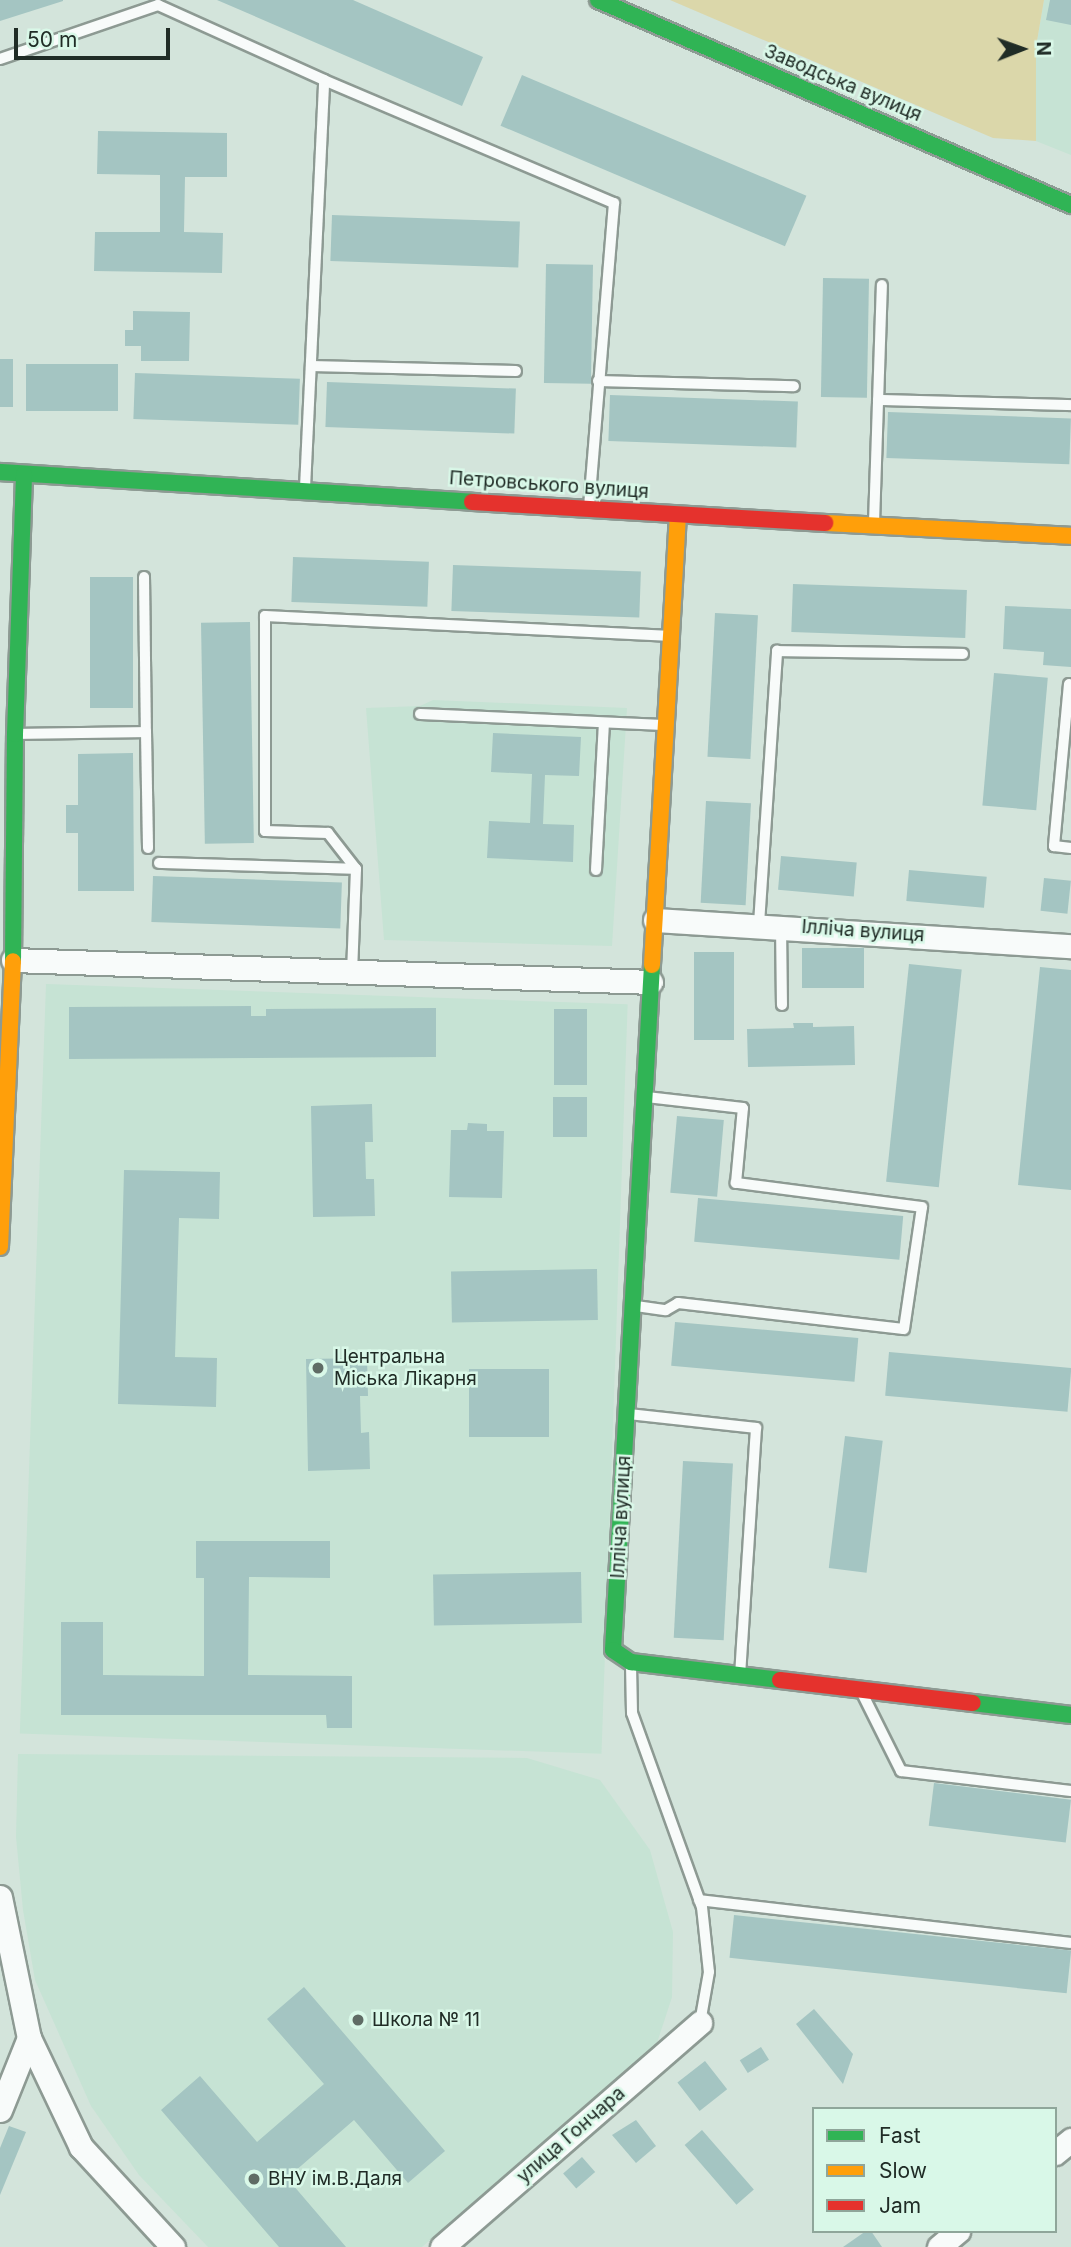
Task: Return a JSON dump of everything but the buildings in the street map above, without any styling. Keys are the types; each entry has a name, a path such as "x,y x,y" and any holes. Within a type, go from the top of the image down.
{"street":[{"name":"Заводська вулиця","path":"598,0 1071,205"},
{"name":"Петровського вулиця","path":"0,472 589,507 678,515 1071,536"},
{"path":"0,1247 13,960 8,734 24,474"},
{"name":"Ілліча вулиця","path":"631,1662 613,1650 678,515"},
{"name":"Ілліча вулиця","path":"655,920 770,925 1071,946"},
{"path":"13,960 651,982"},
{"path":"631,1662 1071,1715"},
{"path":"0,1897 29,2038 81,2147 173,2247"},
{"name":"улица Гончара","path":"442,2247 699,2023"},
{"path":"0,2110 29,2038"},
{"path":"1057,2151 1071,2140"},
{"path":"939,2247 956,2233"}],"lane":[{"path":"0,59 158,5 324,80 614,203 589,507"},
{"path":"305,491 324,80"},
{"path":"874,526 882,285"},
{"path":"311,366 516,371"},
{"path":"598,381 794,386"},
{"path":"878,400 1071,405"},
{"path":"144,577 148,848"},
{"path":"352,972 356,869 328,833 265,831 265,616 672,636"},
{"path":"782,1006 770,925 777,651 963,654"},
{"path":"1069,684 1054,846 1071,848"},
{"path":"419,714 666,726"},
{"path":"596,870 604,723"},
{"path":"8,734 146,732"},
{"path":"159,863 356,869"},
{"path":"633,1306 666,1310 678,1303 904,1329 922,1207 736,1183 743,1108 644,1097"},
{"path":"626,1413 756,1428 740,1674"},
{"path":"631,1662 632,1713 699,1900 709,1972 699,2023"},
{"path":"860,1689 901,1771 1071,1791"},
{"path":"699,1900 1071,1943"}],"shaded area":[{"path":"670,0 1044,0 1036,47 1036,141 993,138"},
{"path":"1044,0 1071,0 1071,155 1036,141 1036,47"},
{"path":"433,700 627,708 612,946 384,940 366,708 420,706"},
{"name":"Центральна Міська Лікарня","path":"46,984 628,1004 601,1754 20,1734"},
{"name":"Школа № 11","path":"18,1754 527,1758 600,1780 650,1850 673,1932 672,1997 657,2043 422,2247 208,2247 139,2175 91,2106 35,1980 23,1910 16,1837"}],"traffic: fast":[{"path":"598,0 1071,205"},
{"path":"0,472 472,502"},
{"path":"13,961 15,734 24,474"},
{"path":"652,965 613,1650 631,1662 780,1680"},
{"path":"973,1703 1071,1715"}],"traffic: slow":[{"path":"652,965 678,515"},
{"path":"825,523 1071,536"},
{"path":"0,1247 13,961"}],"traffic: jam":[{"path":"472,502 825,523"},
{"path":"780,1680 973,1703"}],"place":[{"name":"Центральна Міська Лікарня","path":"318,1368"},
{"name":"Школа № 11","path":"358,2020"},
{"name":"ВНУ ім.В.Даля","path":"254,2179"}]}
